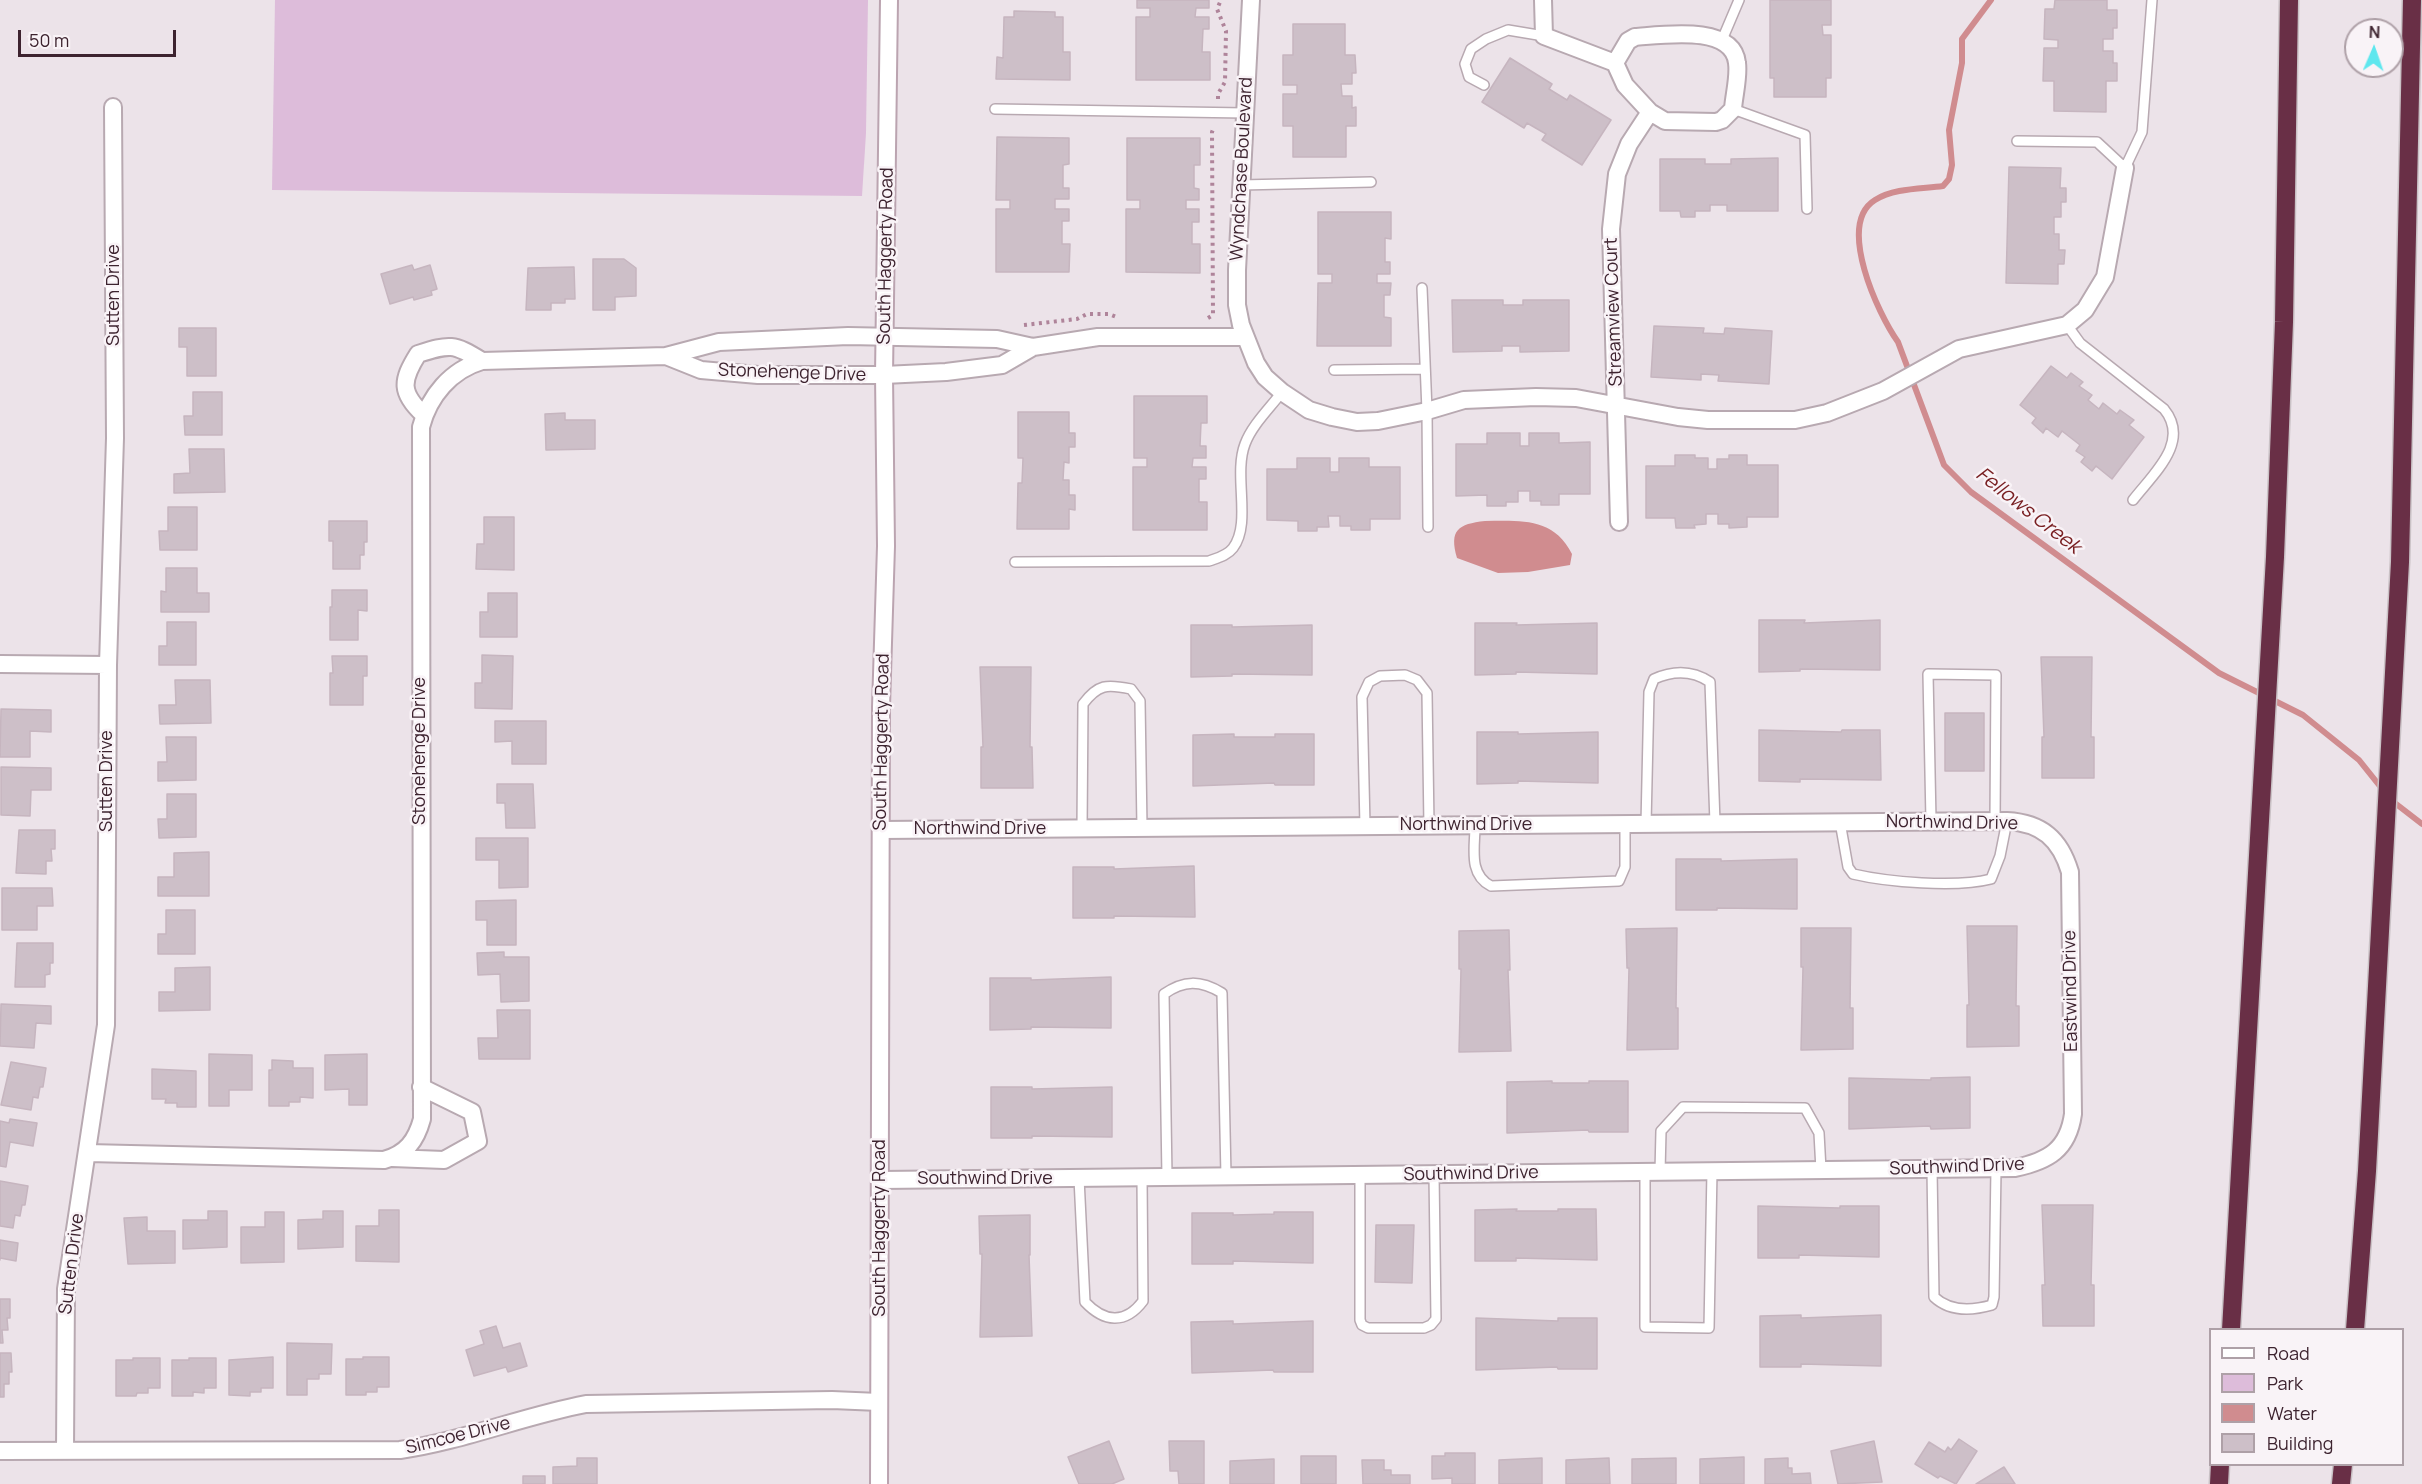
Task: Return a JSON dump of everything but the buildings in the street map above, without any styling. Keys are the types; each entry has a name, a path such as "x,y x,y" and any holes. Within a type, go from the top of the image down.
{"highway":[{"path":"2231,1328 2266,746 2284,322 2289,0"},
{"path":"2355,1328 2367,1171 2401,538 2412,0"},
{"path":"2218,1484 2220,1466"},
{"path":"2341,1484 2343,1466"}],"street":[{"name":"South Haggerty Road","path":"879,1484 882,686 886,546 884,375 889,0"},
{"name":"Wyndchase Boulevard","path":"1251,0 1237,305 1245,337 1265,377 1282,392 1310,410 1357,422 1378,421 1427,411 1464,400 1576,398 1678,417 1708,420 1795,420 1827,413 1883,391 1931,363 1959,350 2067,325"},
{"path":"1543,0 1544,36 1614,63 1625,85 1650,112 1665,121 1716,122 1722,120 1733,109 1738,63 1733,50 1722,40 1705,35 1635,37 1628,41 1614,63"},
{"name":"Sutten Drive","path":"65,1451 66,1289 106,1025 108,665 115,438 113,107"},
{"name":"Streamview Court","path":"1619,522 1611,229 1617,174 1629,144 1650,112"},
{"path":"2067,325 2085,310 2105,277 2125,168"},
{"name":"Stonehenge Drive","path":"392,1158 406,1150 418,1134 422,1119 421,427 424,415 437,392 461,370 482,361 666,356 719,342 848,336 885,338"},
{"path":"885,338 997,339 1033,347 1098,337 1245,337"},
{"name":"Stonehenge Drive","path":"424,415 413,405 405,390 406,373 418,354 446,346 462,348 482,361"},
{"path":"884,375 946,372 1002,365 1033,347"},
{"name":"Stonehenge Drive","path":"666,356 701,370 758,375 884,375"},
{"path":"0,664 108,665"},
{"name":"Northwind Drive","path":"881,830 2001,821 2024,822 2048,835"},
{"name":"Eastwind Drive","path":"2048,835 2058,844 2064,854 2070,872 2073,1114 2068,1135 2057,1150"},
{"path":"88,1153 444,1160 478,1141 472,1112 422,1087"},
{"name":"Southwind Drive","path":"881,1180 1996,1169 2038,1163 2057,1150"},
{"name":"Simcoe Drive","path":"0,1451 400,1450 435,1445 586,1404 832,1400 879,1402"}],"lane":[{"path":"1722,40 1739,0"},
{"path":"2017,141 2097,142 2125,168 2142,132 2152,0"},
{"path":"1484,85 1469,77 1465,64 1471,50 1486,39 1508,30 1544,36"},
{"path":"995,109 1245,112"},
{"path":"1733,109 1805,135 1807,210"},
{"path":"1241,185 1371,182"},
{"path":"1422,288 1427,411 1428,527"},
{"path":"2067,325 2080,343 2164,409 2173,419 2173,442 2168,454 2133,500"},
{"path":"1334,370 1425,369"},
{"path":"1015,562 1209,561 1222,557 1233,548 1240,532 1240,470 1245,444 1251,432 1282,392"},
{"path":"1646,824 1649,692 1654,679 1665,674 1696,673 1710,682 1715,823"},
{"path":"1840,822 1848,867 1853,874 1878,880 1974,884 1990,879 2000,856 1996,675 1928,674 1931,821"},
{"path":"1365,826 1362,697 1369,682 1380,676 1405,675 1417,680 1426,693 1429,826"},
{"path":"1082,828 1083,704 1094,690 1111,685 1131,689 1140,701 1142,828"},
{"path":"1475,825 1474,868 1483,882 1491,886 1619,881 1625,867 1625,824"},
{"path":"1167,1177 1164,994 1179,984 1207,984 1222,993 1226,1176"},
{"path":"1712,1171 1709,1328 1645,1327 1652,1172 1661,1131 1683,1107 1805,1108 1819,1133 1821,1170"},
{"path":"1932,1169 1934,1297 1943,1305 1955,1309 1992,1305 1996,1169"},
{"path":"1360,1175 1359,1320 1368,1328 1424,1328 1436,1319 1434,1174"},
{"path":"1079,1178 1085,1302 1096,1314 1122,1318 1136,1311 1143,1302 1142,1177"}],"path":[{"path":"1206,318 1213,315 1212,132 1218,112 1218,94 1225,82 1226,31 1217,9 1221,0"},
{"path":"1020,325 1077,319 1087,314 1109,314 1123,319"}],"green space":[{"path":"275,0 868,0 866,133 862,196 272,190"}],"water":[{"path":"1485,521 1523,522 1546,527 1564,542 1572,554 1570,565 1528,572 1498,573 1457,558 1454,541 1458,530 1468,524"}],"waterway":[{"name":"Fellows Creek","path":"1991,0 1962,39 1962,63 1949,130 1952,165 1949,179 1943,186 1899,191 1882,196 1864,212 1859,228 1864,270 1880,311 1898,342 1944,465 1971,492 2219,673 2303,715 2359,760 2383,790"},
{"name":"Fellows Creek","path":"2391,800 2422,824"}]}
